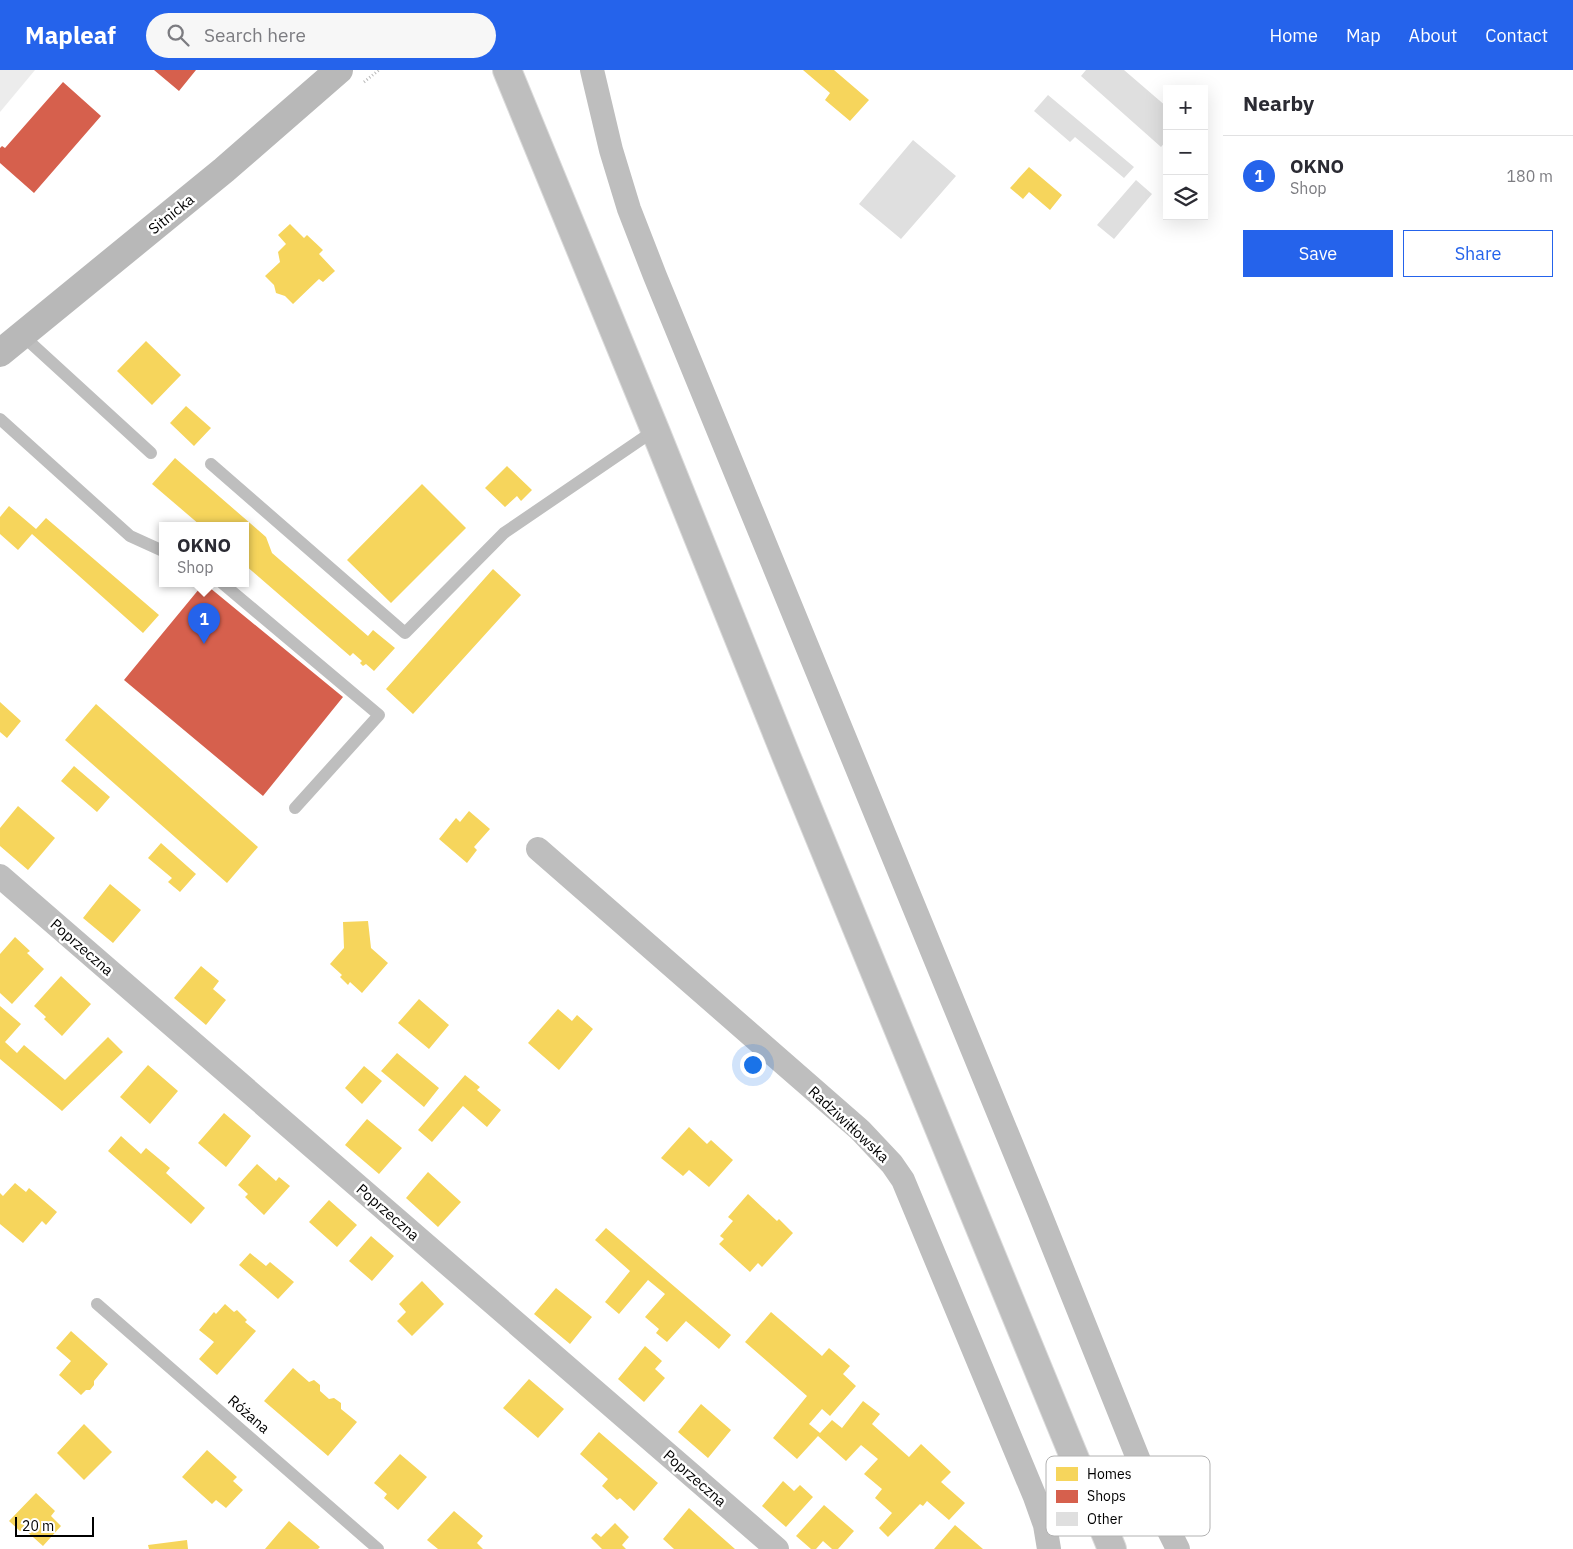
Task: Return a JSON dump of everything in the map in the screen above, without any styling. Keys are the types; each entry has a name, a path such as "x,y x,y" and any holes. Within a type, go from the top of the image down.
{"main road":[{"path":"507,70 655,430 794,776 1074,1456"},
{"path":"1107,1536 1112,1549"}],"street":[{"name":"Sitnicka","path":"0,353 224,170 339,70"},
{"path":"592,70 610,150 629,208 655,276 1038,1209 1137,1456"},
{"name":"Radziwiłłowska","path":"538,849 860,1130 892,1164 903,1180 1034,1497 1046,1531"},
{"name":"Poprzeczna","path":"0,876 777,1549"},
{"name":"Radziwiłłowska","path":"1047,1536 1049,1549"},
{"path":"1172,1536 1178,1549"}],"lane":[{"path":"22,335 151,453"},
{"path":"0,419 130,536 159,549"},
{"path":"211,464 405,633 504,533 655,430"},
{"path":"227,587 379,715 295,808"},
{"name":"Różana","path":"98,1304 378,1549"}],"shaded area":[{"path":"0,70 35,70 0,112"}],"building: Homes":[{"path":"803,70 834,70 869,100 850,121 825,100 830,93"},
{"path":"1029,167 1062,195 1050,210 1029,192 1023,199 1010,188"},
{"path":"290,224 304,238 307,235 323,250 319,254 335,271 323,282 319,279 293,304 285,296 276,293 274,285 265,276 280,262 278,252 286,244 278,235"},
{"path":"146,341 181,375 152,405 117,371"},
{"path":"186,406 211,428 194,446 170,423"},
{"path":"175,458 249,522 196,522 152,484"},
{"path":"507,466 532,490 521,501 517,496 505,507 485,488"},
{"path":"422,484 466,528 391,603 347,560"},
{"path":"9,506 36,529 46,518 159,615 143,633 32,534 18,550 0,534 0,517"},
{"path":"249,522 266,537 272,553 368,636 373,630 395,648 374,671 366,664 363,666 360,663 362,661 353,653 350,656 249,568"},
{"path":"493,569 521,595 413,714 386,689"},
{"path":"0,702 21,721 7,738 0,732"},
{"path":"96,704 258,847 227,883 65,740"},
{"path":"74,766 110,797 97,812 61,781"},
{"path":"18,806 55,838 28,870 0,846 0,828"},
{"path":"469,811 490,829 474,847 477,850 467,863 439,839 456,818 460,822"},
{"path":"161,843 196,874 180,892 168,882 172,878 148,858"},
{"path":"110,884 141,910 113,943 83,918"},
{"path":"368,921 371,948 388,963 362,993 350,982 348,985 340,977 342,975 330,964 344,948 343,922"},
{"path":"15,937 30,951 27,953 44,969 12,1004 0,993 0,954"},
{"path":"201,966 219,981 213,989 226,1000 206,1025 174,998"},
{"path":"61,976 91,1004 62,1036 44,1019 46,1017 34,1006"},
{"path":"419,999 449,1025 429,1049 398,1023"},
{"path":"0,1006 21,1024 5,1042 17,1053 24,1045 65,1080 108,1037 123,1052 62,1111 0,1059"},
{"path":"558,1009 572,1021 577,1015 593,1029 559,1070 528,1043"},
{"path":"397,1053 439,1088 424,1107 381,1071"},
{"path":"148,1065 178,1091 150,1124 120,1097"},
{"path":"364,1066 382,1081 362,1104 345,1088"},
{"path":"465,1075 480,1087 477,1090 501,1110 487,1127 463,1106 432,1142 418,1130"},
{"path":"224,1113 251,1136 226,1167 198,1143"},
{"path":"367,1119 402,1148 379,1174 345,1145"},
{"path":"689,1127 707,1144 711,1140 733,1160 709,1187 689,1170 683,1176 661,1158"},
{"path":"121,1136 141,1154 146,1148 170,1168 166,1173 205,1208 191,1224 108,1151"},
{"path":"257,1164 276,1181 279,1177 290,1186 264,1215 245,1197 248,1194 238,1185"},
{"path":"428,1172 461,1202 438,1227 406,1198"},
{"path":"15,1183 26,1192 29,1188 57,1212 46,1225 42,1221 23,1243 0,1224 0,1193 3,1196"},
{"path":"748,1194 793,1233 762,1267 758,1263 750,1272 719,1244 724,1239 720,1236 733,1221 728,1217"},
{"path":"329,1200 357,1225 337,1247 309,1222"},
{"path":"606,1228 731,1335 719,1349 686,1321 667,1342 656,1333 659,1329 645,1317 665,1294 648,1280 619,1314 605,1302 630,1271 595,1240"},
{"path":"371,1236 394,1256 372,1281 349,1261"},
{"path":"250,1253 266,1266 270,1262 294,1282 278,1299 239,1265"},
{"path":"422,1281 444,1304 412,1336 397,1321 406,1312 399,1304"},
{"path":"556,1288 592,1317 570,1344 534,1314"},
{"path":"225,1304 234,1312 237,1310 247,1320 245,1322 256,1331 217,1375 199,1359 214,1342 199,1330 214,1312 216,1314"},
{"path":"771,1312 822,1356 829,1348 850,1366 843,1374 856,1386 830,1416 822,1409 809,1424 820,1433 832,1420 842,1428 863,1401 880,1414 872,1424 909,1457 921,1444 951,1472 941,1482 965,1503 949,1520 927,1501 923,1506 920,1504 888,1537 879,1528 892,1513 875,1498 882,1489 864,1474 878,1459 861,1445 846,1461 818,1436 797,1459 773,1438 807,1396 745,1342"},
{"path":"71,1331 108,1364 94,1381 94,1385 90,1390 86,1390 81,1395 59,1375 71,1361 56,1348"},
{"path":"645,1346 662,1361 655,1369 665,1378 644,1402 618,1379"},
{"path":"293,1368 309,1382 314,1380 320,1385 320,1391 329,1399 334,1398 341,1403 341,1409 357,1422 328,1456 264,1401"},
{"path":"529,1379 564,1409 538,1438 503,1408"},
{"path":"701,1404 731,1430 708,1458 678,1432"},
{"path":"84,1424 112,1452 84,1480 57,1453"},
{"path":"599,1432 658,1483 634,1511 620,1498 617,1500 602,1486 608,1479 580,1454"},
{"path":"207,1450 237,1477 233,1481 243,1490 226,1508 216,1500 212,1504 182,1477"},
{"path":"400,1454 427,1477 398,1510 384,1498 387,1494 374,1483"},
{"path":"783,1481 794,1491 800,1485 813,1497 786,1527 762,1506"},
{"path":"36,1493 55,1511 51,1516 61,1526 43,1546 24,1529 21,1532 9,1521"},
{"path":"824,1505 854,1531 838,1549 832,1549 823,1541 816,1549 811,1549 796,1536"},
{"path":"689,1508 735,1549 674,1549 663,1539"},
{"path":"454,1511 483,1536 477,1543 483,1549 438,1549 427,1540"},
{"path":"289,1521 320,1547 318,1549 265,1549"},
{"path":"615,1523 629,1537 622,1545 626,1549 602,1549 591,1538 596,1533 601,1537"},
{"path":"955,1525 983,1549 934,1549"},
{"path":"187,1540 188,1549 149,1549 148,1545"}],"building: Shops":[{"path":"154,70 196,70 179,91"},
{"path":"63,82 101,116 34,193 0,163 0,148 2,146 5,148"},
{"path":"201,587 209,587 343,697 263,796 124,680"}],"building: Other":[{"path":"1086,70 1124,70 1163,104 1163,145 1161,147 1081,76"},
{"path":"1048,95 1134,167 1124,178 1075,137 1070,142 1034,111"},
{"path":"913,140 956,176 901,239 859,204"},
{"path":"1136,180 1152,194 1114,239 1097,225"}],"place":[{"name":"OKNO","path":"204,644"}]}
